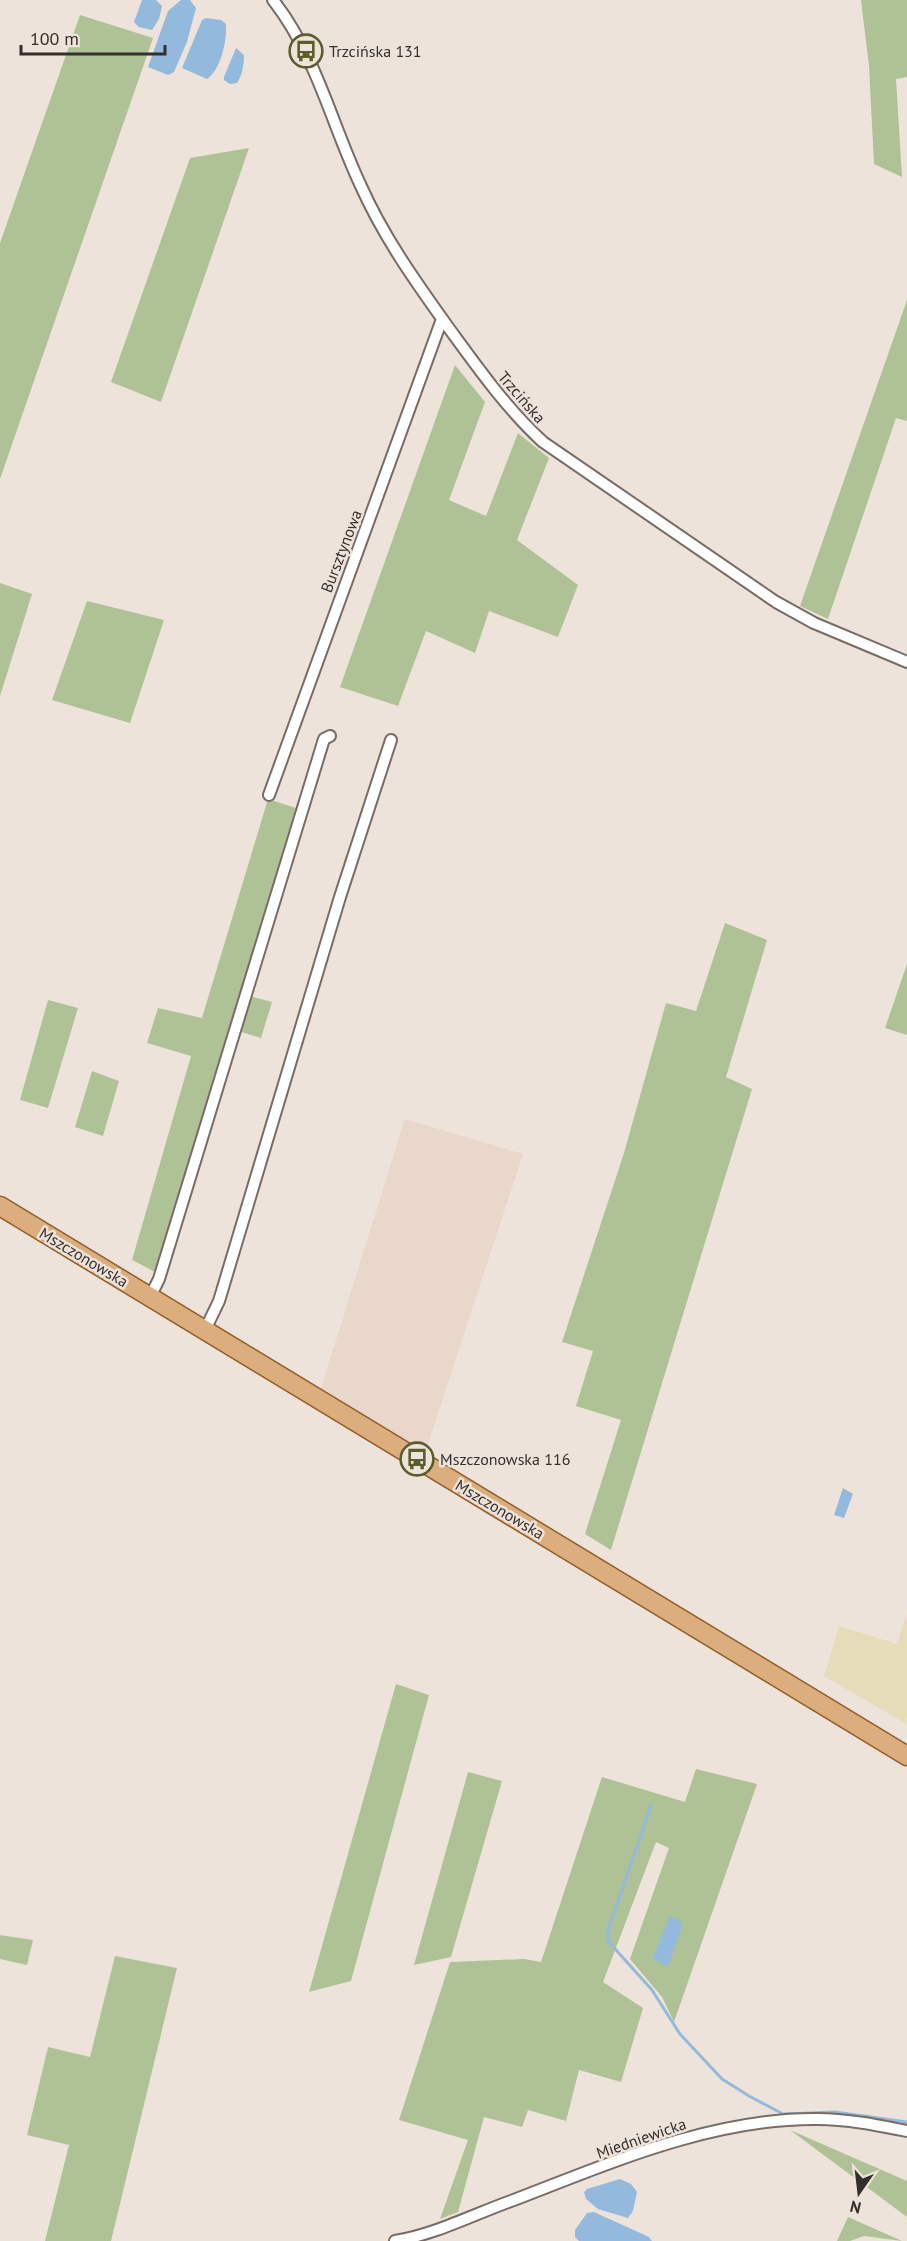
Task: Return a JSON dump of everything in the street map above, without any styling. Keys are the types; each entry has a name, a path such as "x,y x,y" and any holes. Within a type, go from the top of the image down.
{"main road":[{"name":"Mszczonowska","path":"0,1206 907,1756"}],"street":[{"name":"Trzcińska","path":"275,1 303,44 377,222 442,319 495,392 543,442 776,602 814,623 907,662"},
{"name":"Bursztynowa","path":"269,795 442,319"},
{"path":"150,1297 159,1279 324,739 330,736"},
{"path":"205,1330 219,1301 340,897 391,740"},
{"name":"Miedniewicka","path":"395,2241 433,2232 584,2173 703,2133 816,2119 861,2123 907,2131"}],"shaded area":[{"path":"405,1119 523,1154 425,1453 321,1388"}],"green space":[{"path":"861,0 907,0 907,77 896,79 902,177 874,164 869,66"},
{"path":"80,15 153,38 0,479 0,243"},
{"path":"249,148 161,402 111,382 190,158"},
{"path":"907,300 907,421 896,418 828,619 800,606"},
{"path":"455,365 485,402 449,500 486,516 518,433 549,458 517,540 578,585 558,637 489,611 475,653 426,631 398,706 340,687"},
{"path":"0,583 32,594 0,696"},
{"path":"87,601 164,620 130,723 52,700"},
{"path":"268,799 296,808 157,1273 132,1260 191,1056 147,1043 158,1008 202,1018"},
{"path":"725,923 767,940 726,1077 752,1089 611,1550 585,1534 621,1420 576,1406 593,1351 562,1342 624,1153 666,1003 696,1011"},
{"path":"907,964 907,1035 885,1028"},
{"path":"249,996 272,1002 261,1038 238,1031"},
{"path":"48,1000 78,1008 48,1108 20,1100"},
{"path":"92,1071 119,1081 103,1136 75,1127"},
{"path":"396,1684 429,1695 351,1981 309,1992"},
{"path":"696,1769 757,1784 674,2022 662,1997 630,1959 669,1848 656,1842 603,1982 643,2008 621,2082 579,2070 566,2121 528,2110 522,2127 484,2117 458,2212 440,2219 468,2140 399,2120 450,1962 524,1959 541,1962 602,1777 685,1802"},
{"path":"468,1772 502,1781 451,1957 414,1965"},
{"path":"0,1935 33,1940 27,1965 0,1959"},
{"path":"115,1956 177,1968 111,2241 45,2241 69,2145 27,2135 48,2047 90,2057"},
{"path":"790,2130 907,2181 907,2217"},
{"path":"848,2217 902,2241 864,2236 850,2241 837,2241"}],"sand":[{"path":"907,1612 907,1715 905,1723 824,1676 839,1626 897,1644"}],"water":[{"path":"142,0 156,0 162,6 159,19 152,30 139,27 134,22"},
{"path":"181,0 190,0 196,8 187,42 174,72 168,75 148,67 168,11"},
{"path":"206,18 221,20 226,24 222,54 216,69 207,79 182,68 202,20"},
{"path":"236,48 244,55 243,66 237,83 230,84 224,80 224,77"},
{"path":"843,1488 853,1494 844,1518 834,1515"},
{"path":"669,1917 678,1919 683,1924 668,1966 665,1966 653,1958"},
{"path":"620,2179 631,2184 637,2192 633,2211 628,2218 598,2209 586,2199 584,2192 587,2189"},
{"path":"594,2212 649,2237 652,2241 579,2241 575,2237 575,2230 587,2213"}],"waterway":[{"path":"651,1806 608,1930 608,1941 652,1990 680,2034 722,2079 783,2114 835,2112 907,2122"}],"place":[{"name":"Trzcińska 131","path":"306,51"},
{"name":"Mszczonowska 116","path":"417,1459"}]}
